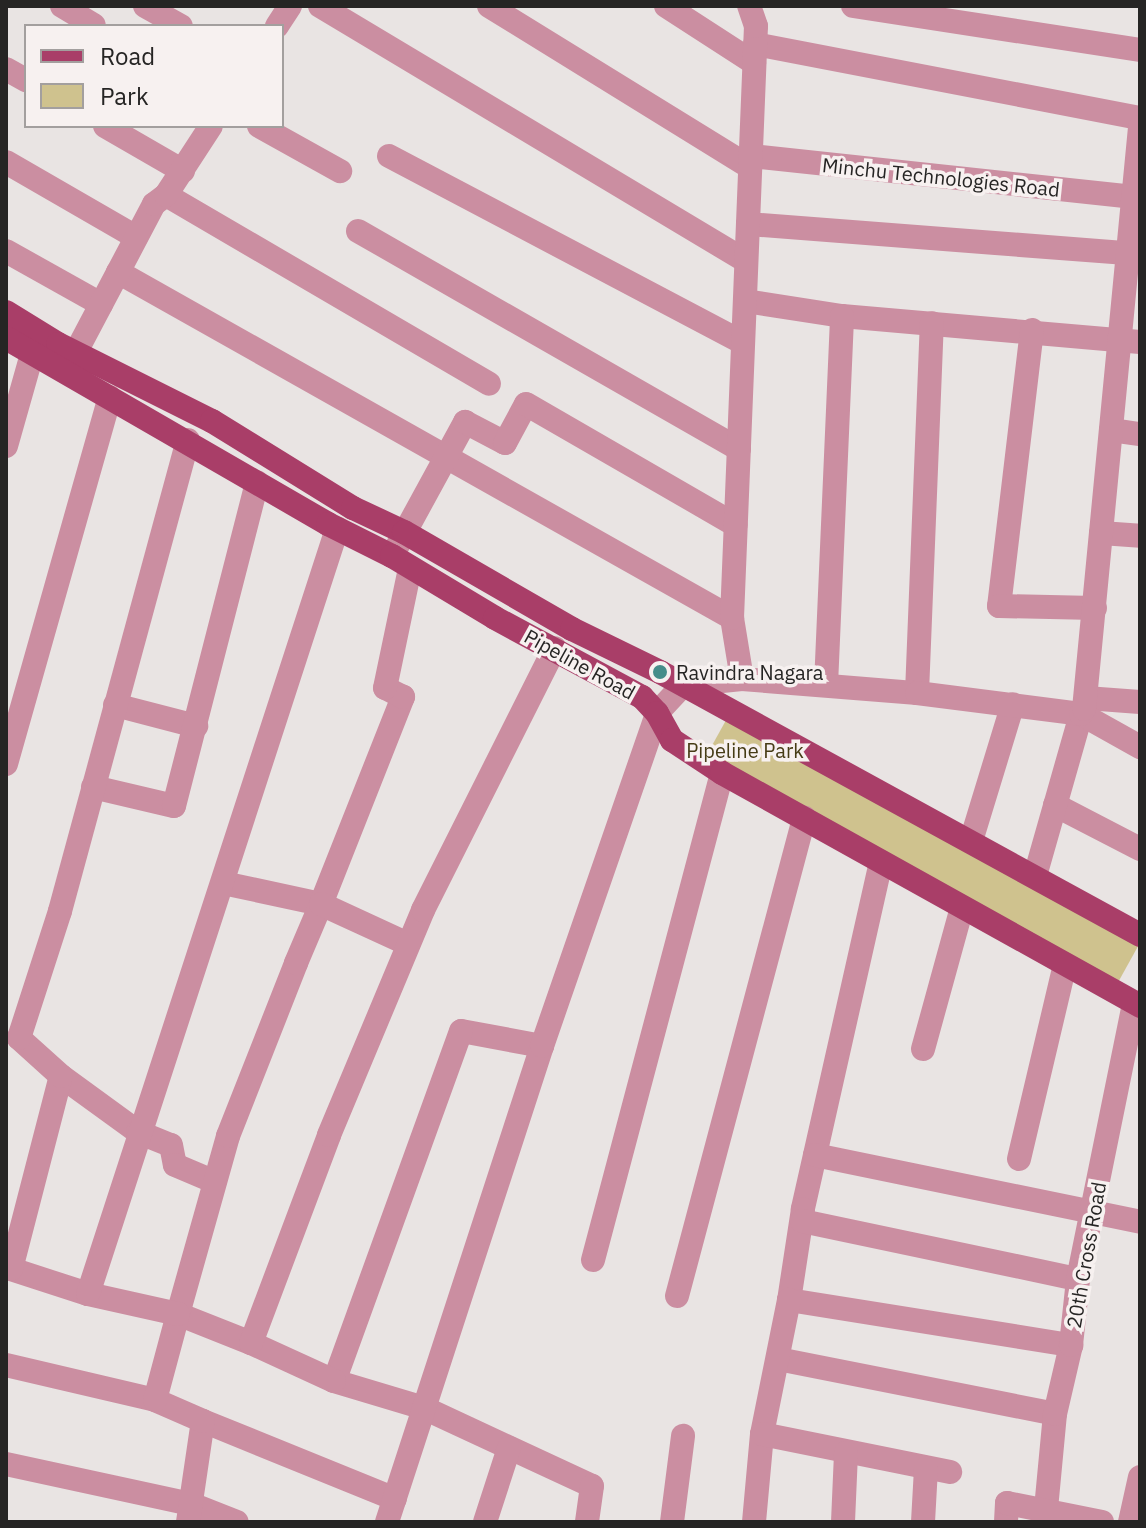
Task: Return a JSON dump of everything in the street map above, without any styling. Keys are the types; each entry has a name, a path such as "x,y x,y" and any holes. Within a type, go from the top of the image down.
{"main road":[{"name":"Pipeline Road","path":"6,312 76,352 212,421 353,508 404,532 572,629 683,685 1140,935"},
{"name":"Pipeline Road","path":"6,338 188,440 337,529 642,697 657,713 672,740 722,773 1137,1004"}],"street":[{"path":"62,6 92,24"},
{"path":"145,6 177,24"},
{"path":"278,24 290,6"},
{"path":"320,6 746,261"},
{"path":"489,6 750,162"},
{"path":"666,6 755,54 1140,118"},
{"path":"742,679 732,618 756,26 749,6"},
{"path":"853,6 1140,50"},
{"path":"6,69 24,79"},
{"path":"1035,876 1083,706 1111,430 1129,341 1140,127"},
{"path":"108,128 183,171"},
{"path":"76,352 154,204 166,195 210,128"},
{"path":"263,128 340,171"},
{"path":"389,156 743,343"},
{"path":"6,162 136,237"},
{"name":"Minchu Technologies Road","path":"750,162 1135,189"},
{"path":"166,195 489,384"},
{"path":"748,224 1134,254"},
{"path":"358,231 739,449"},
{"path":"6,251 101,304"},
{"path":"118,272 732,618"},
{"path":"745,301 842,316 1032,330 1129,341"},
{"path":"826,685 842,316"},
{"path":"917,693 932,323"},
{"path":"1032,330 999,606 1095,608"},
{"path":"6,446 32,354"},
{"path":"6,764 110,397"},
{"path":"155,1400 228,1136 403,697 385,688 404,532 465,422 505,443 526,404 736,525"},
{"path":"1111,430 1140,434"},
{"path":"188,440 60,911 13,1032 61,1076 138,1132 171,1145 175,1165 215,1182"},
{"path":"93,787 174,806 257,482"},
{"path":"88,1294 138,1132 223,883 337,529"},
{"path":"1101,533 1140,536"},
{"path":"251,1343 329,1135 408,944 555,648"},
{"path":"6,1365 155,1400 391,1510 542,1046 657,713 683,685 742,679 1013,704 1083,706 1140,702"},
{"path":"971,841 1013,704"},
{"path":"115,705 196,726"},
{"path":"1083,706 1140,747"},
{"path":"593,1260 722,773"},
{"path":"1055,805 1140,849"},
{"path":"677,1296 804,818"},
{"path":"754,1522 762,1434 802,1221 881,862"},
{"path":"223,883 321,904 408,944"},
{"path":"923,1049 962,907"},
{"path":"1019,1159 1065,964"},
{"name":"20th Cross Road","path":"1046,1509 1055,1414 1071,1345 1078,1279 1137,1004"},
{"path":"334,1381 461,1031 542,1046"},
{"path":"61,1076 8,1268 88,1294 178,1314 334,1381 424,1408 592,1486 587,1522"},
{"path":"815,1155 1140,1222"},
{"path":"802,1221 1078,1279"},
{"path":"789,1300 1071,1345"},
{"path":"778,1359 1055,1414"},
{"path":"189,1513 203,1421"},
{"path":"762,1434 938,1470 923,1522"},
{"path":"672,1522 683,1436"},
{"path":"485,1522 509,1448"},
{"path":"843,1522 846,1453"},
{"path":"6,1464 189,1513 237,1522"},
{"path":"1130,1522 1140,1477"},
{"path":"1006,1522 1007,1503 1102,1522"}],"green space":[{"name":"Pipeline Park","path":"730,713 1140,940 1116,986 705,758"}],"place":[{"name":"Ravindra Nagara","path":"660,672"}]}
